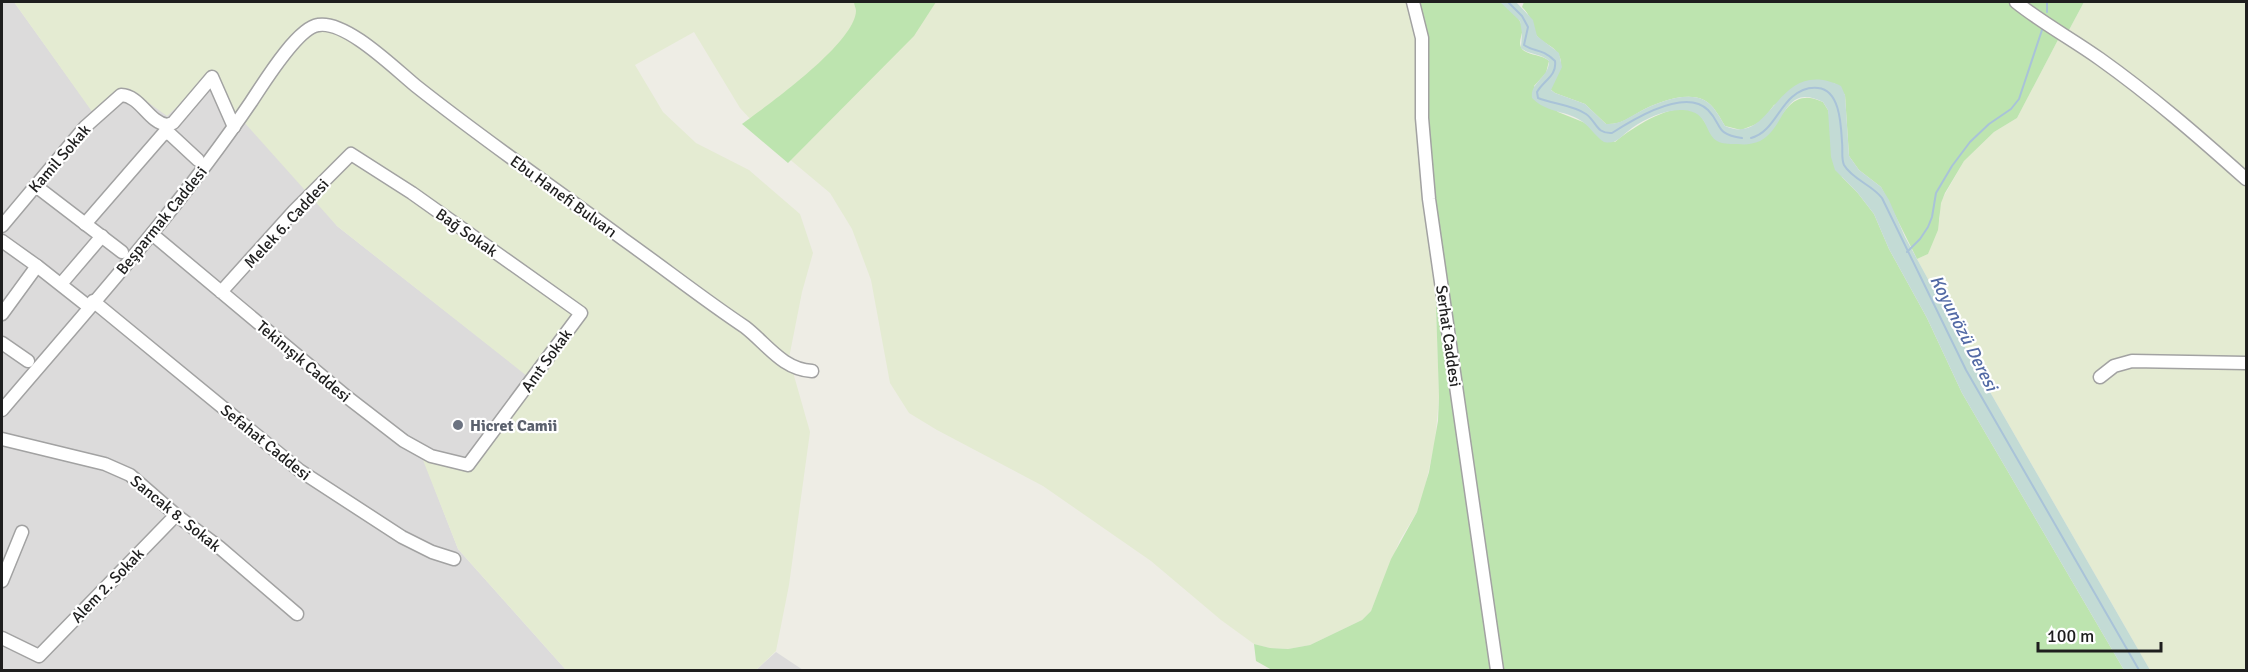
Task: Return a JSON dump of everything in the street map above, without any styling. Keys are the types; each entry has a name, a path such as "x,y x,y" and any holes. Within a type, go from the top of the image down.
{"street":[{"name":"Serhat Caddesi","path":"1413,2 1422,38 1422,118 1429,199 1497,670"},
{"path":"2016,2 2156,100 2247,180"},
{"name":"Beşparmak Caddesi","path":"2,410 152,234 234,127 286,52 301,35 314,25"},
{"name":"Ebu Hanefi Bulvarı","path":"314,25 335,26 346,31 472,130 745,327 780,359 796,368 812,371"},
{"path":"85,224 212,77 234,127"},
{"name":"Kamil Sokak","path":"2,226 85,127 121,96 133,99 167,129"},
{"path":"167,129 198,160"},
{"name":"Melek 6. Caddesi","path":"221,292 294,211 351,154"},
{"name":"Bağ Sokak","path":"351,154 421,199 581,313"},
{"path":"41,190 122,252"},
{"name":"Tekinışık Caddesi","path":"152,234 347,397 404,441 431,456 468,465"},
{"path":"60,284 102,236"},
{"name":"Sefahat Caddesi","path":"2,241 91,304 299,470 402,537 432,552 454,559"},
{"path":"2,314 38,266"},
{"name":"Anıt Sokak","path":"468,465 581,313"},
{"path":"2,343 28,361"},
{"path":"2100,377 2114,366 2132,361 2247,363"},
{"name":"Sancak 8. Sokak","path":"2,439 105,464 130,475 297,614"},
{"name":"Alem 2. Sokak","path":"2,638 39,656 176,515"},
{"path":"2,581 22,532"}],"shaded area":[{"path":"2,2 14,2 93,112 128,88 214,72 337,226 528,376 471,469 424,461 458,549 566,670 2,670"},
{"path":"1500,2 1516,2 1533,20 1537,36 1559,53 1562,67 1551,90 1585,104 1606,124 1620,122 1663,101 1689,97 1708,102 1725,126 1741,129 1755,125 1788,91 1802,82 1819,80 1841,86 1845,95 1849,156 1859,170 1881,187 1889,200 1905,237 1982,378 2150,670 2124,670 1962,393 1927,318 1889,249 1874,214 1857,192 1835,170 1831,157 1828,110 1823,102 1810,97 1792,102 1769,135 1752,144 1719,142 1714,139 1698,115 1683,110 1656,115 1638,124 1616,141 1604,142 1577,118 1544,107 1532,98 1534,88 1546,72 1549,61 1521,48 1520,21"},
{"path":"776,652 803,670 756,670"}],"green space":[{"path":"14,2 1407,2 1416,30 1418,48 1418,131 1423,200 1435,277 1439,397 1435,442 1423,496 1417,512 1400,540 1371,611 1362,620 1310,645 1288,649 1254,644 1221,620 1151,561 1043,486 909,413 890,383 871,280 852,229 830,193 781,152 740,108 694,32 635,65 663,112 696,143 749,170 800,214 813,253 802,292 789,358 810,432 789,585 776,651 756,670 566,670 458,549 423,460 471,469 527,376 337,226 234,111 214,73 167,116 128,88 93,113"},
{"path":"854,2 936,2 914,36 788,163 742,124 771,103 826,56 852,24 856,11"},
{"path":"1407,2 1500,2 1503,4 1521,23 1520,44 1523,50 1549,61 1546,73 1534,86 1558,112 1583,122 1615,142 1655,116 1679,109 1699,114 1719,136 1732,143 1742,144 1756,141 1766,134 1789,106 1798,100 1809,98 1823,102 1828,110 1842,177 1874,214 1889,249 1927,318 1962,393 2124,670 1272,670 1256,661 1254,644 1288,649 1310,645 1362,620 1371,611 1391,559 1417,512 1429,472 1438,421 1439,397 1435,277 1423,200 1418,131 1416,30"},
{"path":"1524,2 2084,2 2069,30 2060,36 2017,118 1994,132 1964,161 1941,203 1938,230 1928,254 1917,259 1881,187 1859,170 1849,156 1845,95 1834,83 1774,105 1762,121 1741,130 1725,126 1708,102 1689,97 1663,101 1620,122 1606,124 1585,104 1550,89 1560,68 1560,59 1553,48 1537,36 1529,15 1522,7"},
{"path":"2084,2 2246,2 2246,171 2069,30"},
{"path":"2060,36 2168,116 2246,184 2246,670 2150,670 1982,378 1917,259 1928,254 1940,218 1940,203 1964,161 1994,132 2017,118"}],"waterway":[{"name":"Koyunözü Deresi","path":"1508,2 1522,16 1528,27 1524,45 1546,54 1555,61 1552,74 1537,92 1538,98 1581,111 1590,117 1600,130 1607,133 1612,133 1659,108 1686,102 1698,104 1713,115 1723,131 1742,138"},
{"path":"2047,2 2047,12"},
{"path":"1907,252 1928,227 1936,193 1952,166 1970,142 1989,124 2011,109 2019,99 2043,27"},
{"name":"Koyunözü Deresi","path":"1751,138 1764,131 1787,102 1798,93 1818,88 1831,95 1840,118 1844,165 1882,198 1966,370 2139,670"}],"place":[{"name":"Hicret Camii","path":"458,425"}]}
